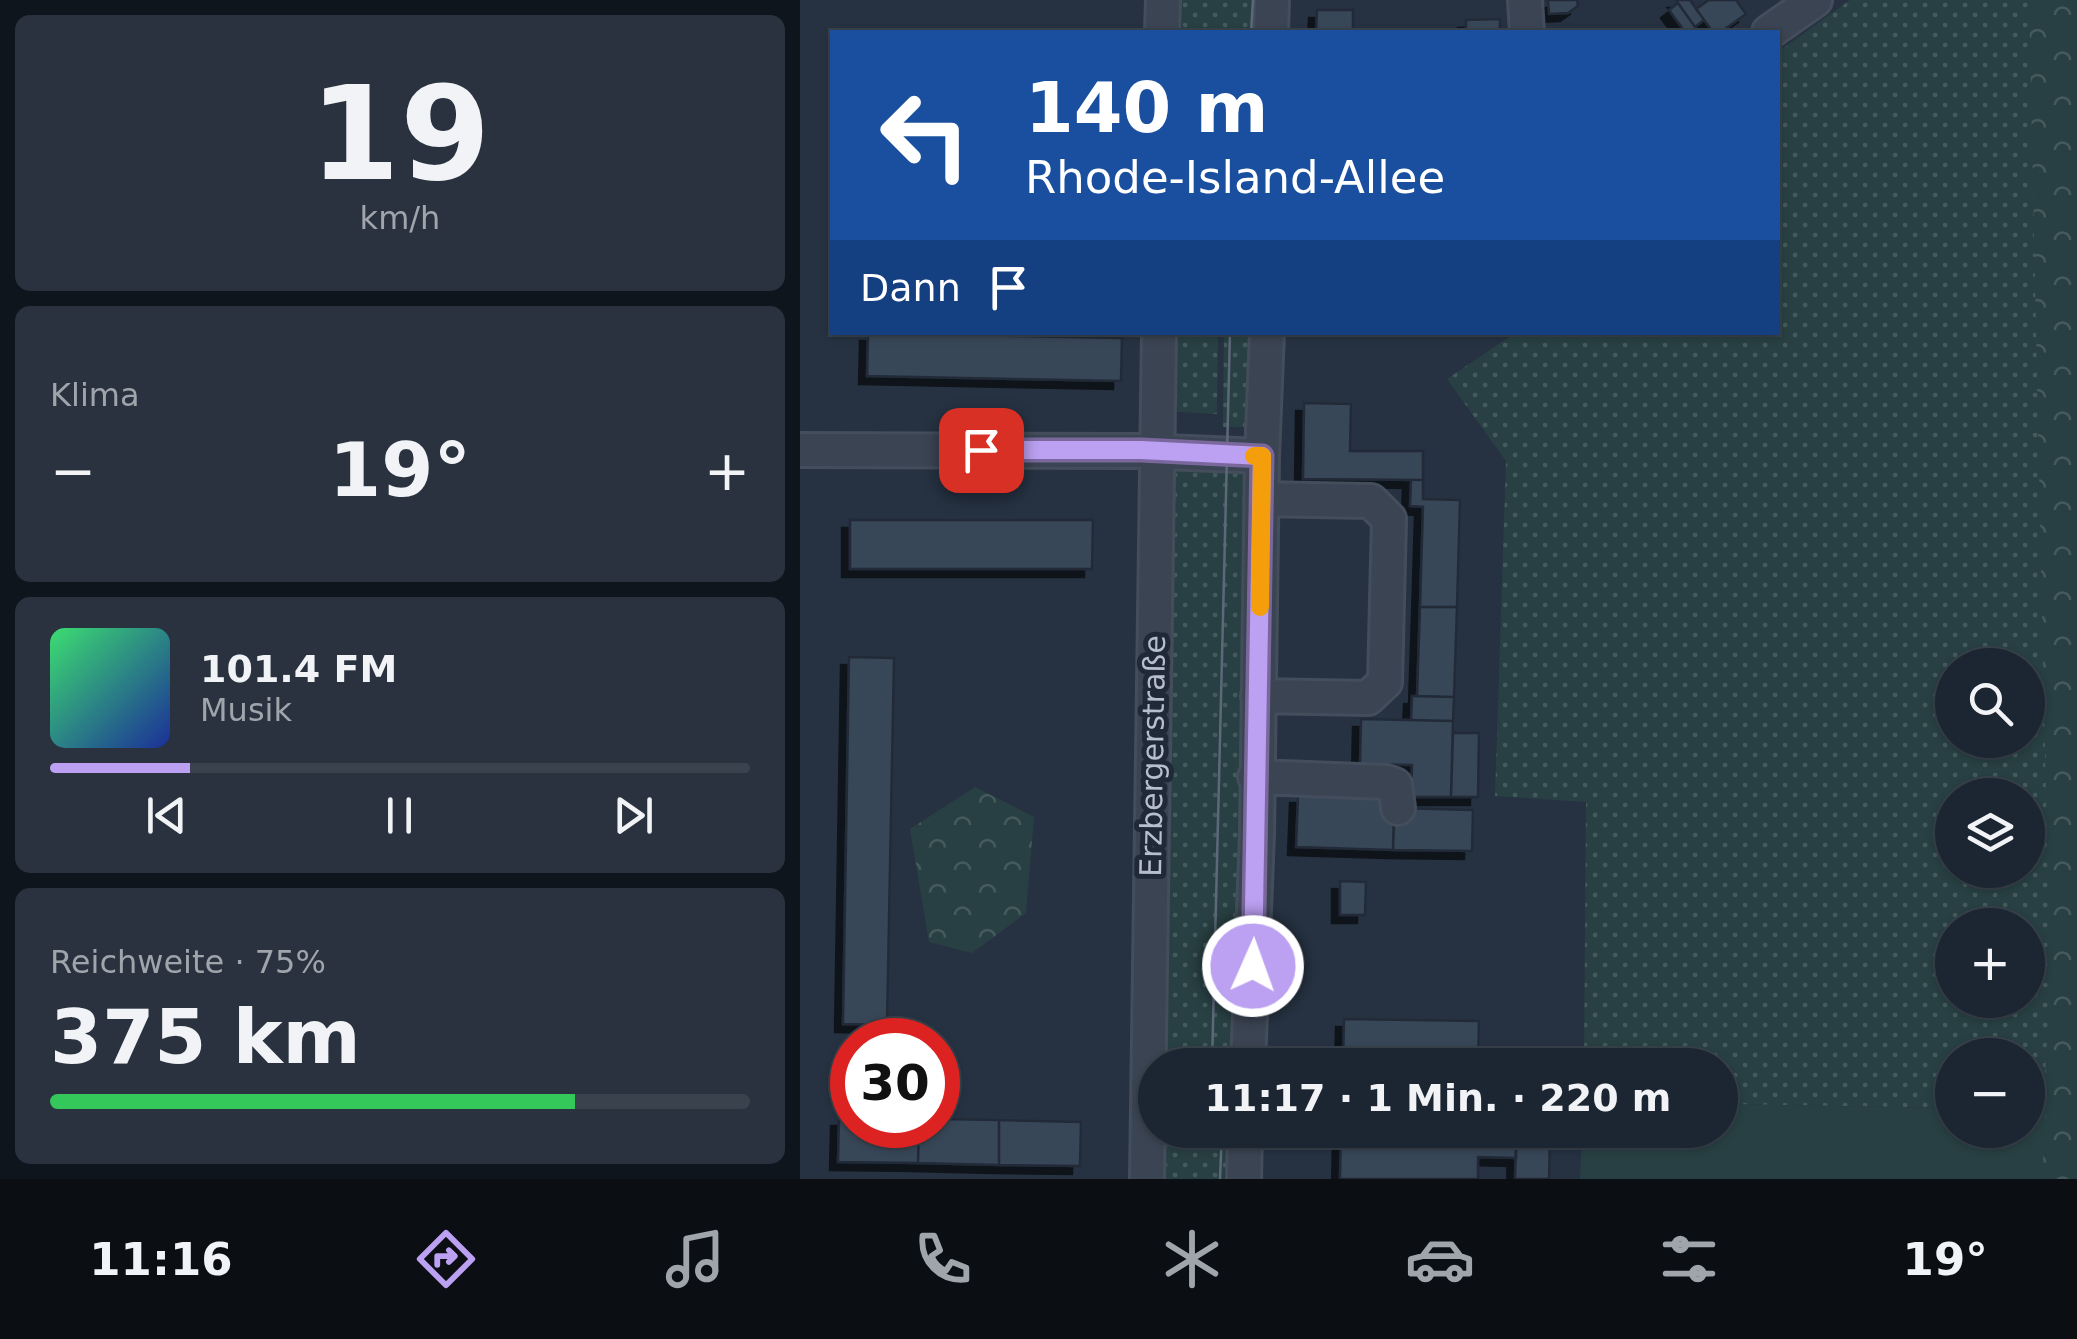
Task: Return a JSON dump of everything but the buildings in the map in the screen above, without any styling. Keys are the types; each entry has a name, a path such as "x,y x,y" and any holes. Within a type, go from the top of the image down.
{"street":[{"path":"1162,30 1163,0"},
{"path":"1272,0 1272,30"},
{"path":"1525,0 1527,30"},
{"path":"1773,30 1815,0"},
{"name":"Erzbergerstraße","path":"1147,1179 1159,335"},
{"path":"1249,1048 1267,335"},
{"path":"800,450 1158,451 1262,456"},
{"path":"1258,696 1368,698 1385,682 1378,607 1389,519 1371,501 1261,499"},
{"path":"1255,777 1386,782 1397,790 1398,808"},
{"path":"1244,1179 1245,1148"}],"green space":[{"path":"1173,0 1262,0 1261,30 1173,30"},
{"path":"1850,0 2077,0 2077,1179 2045,1109 2045,1038 1935,1038 1935,1108 1738,1104 1738,1048 1584,1048 1586,802 1495,796 1506,461 1447,379 1512,335 1780,335 1780,51"},
{"path":"2029,0 2077,0 2077,1179 2039,1179 2041,1148 2045,1148 2050,987"},
{"path":"1168,335 1218,335 1217,414 1164,411"},
{"path":"1224,335 1251,335 1249,427 1223,427"},
{"path":"1184,468 1241,472 1248,482 1237,1048 1155,1048 1164,483 1172,471"},
{"path":"975,787 1034,817 1026,913 972,953 929,942 910,829"},
{"path":"1738,1104 1935,1108 1935,1148 2044,1148 2042,1179 1580,1179 1581,1148 1738,1148"},
{"path":"1153,1148 1236,1148 1236,1179 1153,1179"}],"tram line":[{"path":"1251,30 1253,0"},
{"path":"1212,1048 1230,335"},
{"path":"1220,1179 1221,1148"}],"slow traffic":[{"path":"1254,456 1262,456 1260,607"}],"route":[{"path":"981,450 1141,450 1262,456 1253,966"}]}
